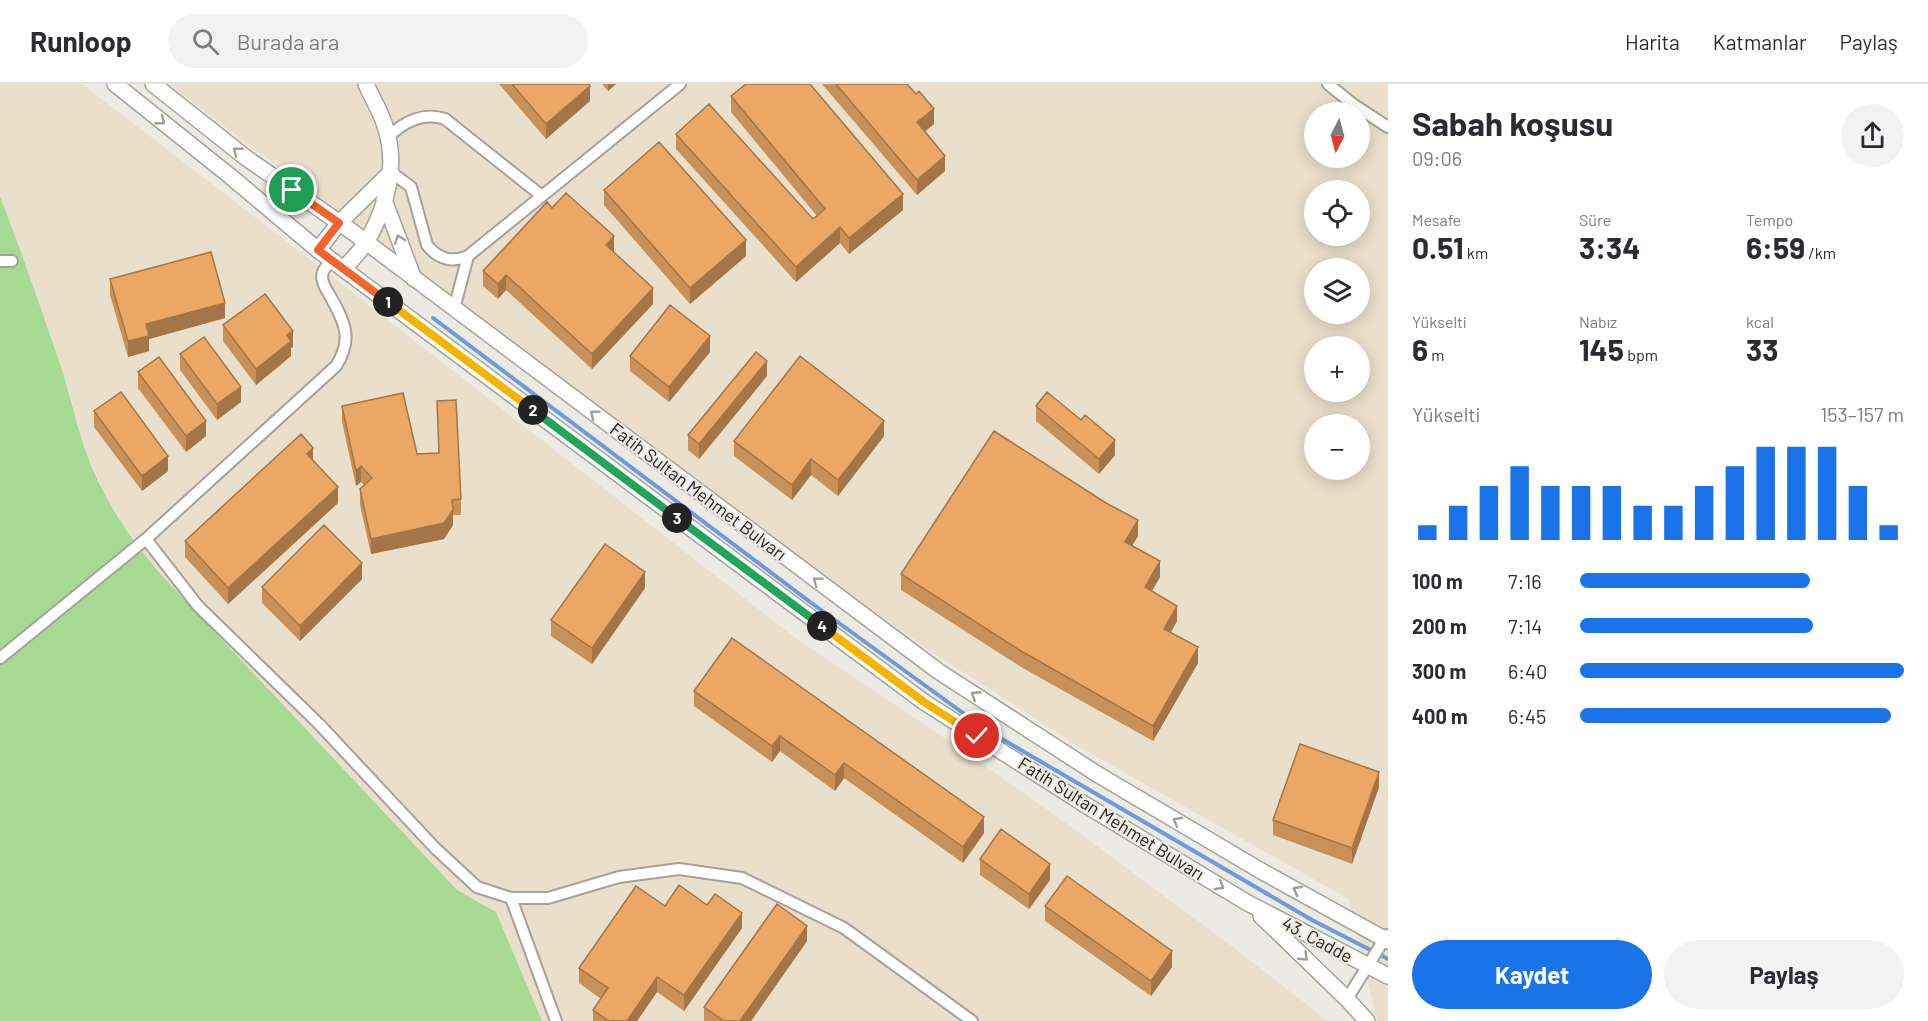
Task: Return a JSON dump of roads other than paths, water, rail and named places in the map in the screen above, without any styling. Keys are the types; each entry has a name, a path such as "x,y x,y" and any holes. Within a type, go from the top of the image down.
{"main road":[{"name":"Fatih Sultan Mehmet Bulvarı","path":"115,84 231,176 318,250 924,702 1084,804 1246,902"},
{"name":"Fatih Sultan Mehmet Bulvarı","path":"153,84 245,157 366,242 938,671 1097,774 1263,872"},
{"path":"338,265 366,242 384,200 391,172 392,160 388,136 366,84"},
{"path":"318,250 339,223 391,172"},
{"path":"384,200 414,279"},
{"name":"43. Cadde","path":"1263,872 1387,938"},
{"path":"1246,902 1367,1021"},
{"name":"43. Cadde","path":"1246,902 1388,976"}],"street":[{"path":"391,172 411,186 431,250 448,260 455,260 468,256 680,84"},
{"path":"1328,84 1354,105 1388,127"},
{"path":"388,136 400,126 416,118 432,116 446,119 542,196"},
{"path":"454,309 468,256"},
{"path":"0,261 12,261"},
{"path":"0,658 146,539 336,366 343,356 347,343 347,330 322,279 323,271 338,265"},
{"path":"146,539 198,606 319,724 435,848 477,887 512,898 548,898 619,877 679,869 742,878 844,928 972,1021"},
{"path":"512,898 556,1021"},
{"path":"1347,999 1387,938"}],"waterway":[{"path":"433,318 810,602 985,729 1312,920 1388,959"}]}
